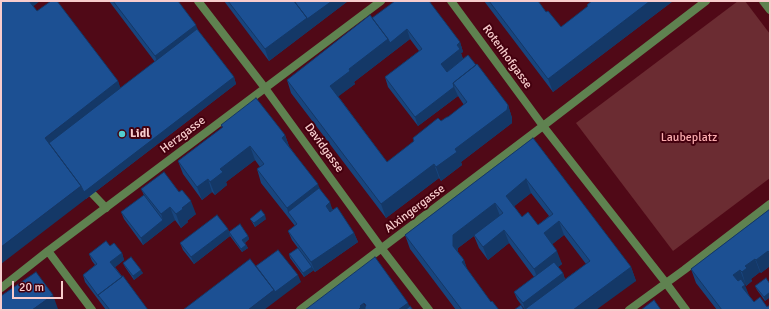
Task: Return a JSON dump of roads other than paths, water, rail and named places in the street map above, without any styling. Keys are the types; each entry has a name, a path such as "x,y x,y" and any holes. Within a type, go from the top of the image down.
{"street":[{"name":"Davidgasse","path":"198,1 265,88 382,249 429,310"},
{"name":"Herzgasse","path":"1,288 381,1"},
{"name":"Rotenhofgasse","path":"451,1 544,126"},
{"path":"686,310 544,126 706,1"},
{"path":"763,1 770,10"},
{"name":"Alxingergasse","path":"300,310 544,126"},
{"path":"81,178 84,185 106,208"},
{"path":"629,310 770,204"},
{"path":"48,251 92,310"}],"place":[{"name":"Lidl","path":"122,134"}],"park label":[{"name":"Laubeplatz","path":"689,138"}]}
